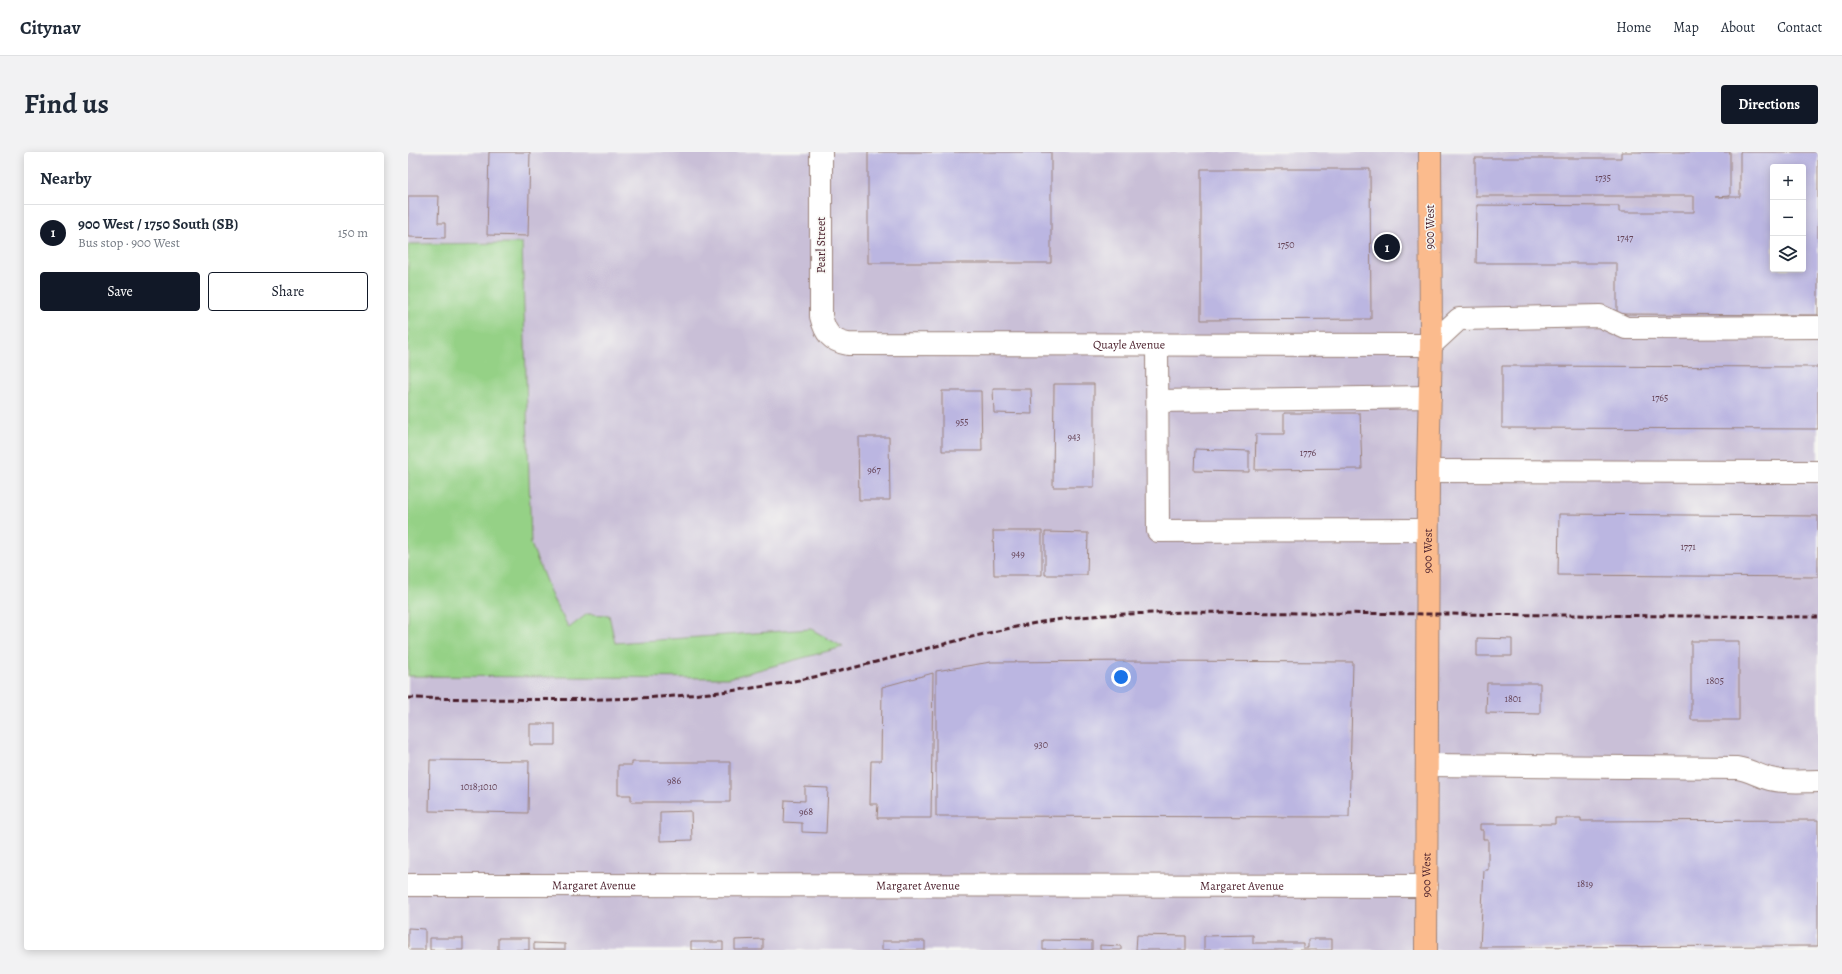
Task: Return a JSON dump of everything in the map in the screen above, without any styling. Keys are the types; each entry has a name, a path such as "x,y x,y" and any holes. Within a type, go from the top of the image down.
{"main road":[{"name":"900 West","path":"1426,950 1427,530 1431,345 1430,152"}],"street":[{"name":"Pearl Street","path":"821,152 821,309 823,323 830,337"},
{"path":"1431,345 1460,319 1600,316 1626,328 1818,327"},
{"name":"Quayle Avenue","path":"830,337 841,343 855,345 1431,345"},
{"path":"1157,345 1158,531 1427,530"},
{"path":"1158,401 1430,397"},
{"path":"1428,471 1818,472"},
{"path":"1427,765 1737,768 1750,770 1771,779 1785,781 1818,781"},
{"name":"Margaret Avenue","path":"408,885 1427,886"}],"shaded area":[{"path":"408,152 1818,152 1818,950 408,950"}],"green space":[{"path":"522,243 531,544 553,599 569,628 587,614 609,615 615,643 811,629 843,647 729,678 408,676 408,244"}],"building":[{"path":"489,152 530,152 528,236 487,235"},
{"path":"868,152 1051,152 1051,263 868,263"},
{"path":"1621,152 1730,152 1730,196 1715,197 1740,197 1740,152 1818,152 1818,315 1617,314 1617,263 1476,263 1477,205 1619,206 1619,212 1694,212 1694,196 1475,196 1475,158 1621,158"},
{"path":"1201,169 1370,169 1371,319 1201,320"},
{"path":"408,196 439,196 438,223 445,223 445,238 408,237"},
{"path":"1502,366 1818,367 1818,429 1502,428"},
{"path":"1054,384 1094,384 1094,487 1053,487"},
{"path":"993,389 1031,389 1032,414 994,413"},
{"path":"942,391 981,391 982,451 942,451"},
{"path":"1284,413 1360,413 1362,469 1255,470 1256,434 1284,434"},
{"path":"858,437 889,437 890,500 859,500"},
{"path":"1195,449 1249,451 1249,472 1194,471"},
{"path":"1559,514 1818,516 1818,577 1558,575"},
{"path":"993,531 1042,531 1042,575 994,575"},
{"path":"1045,532 1088,533 1087,575 1045,575"},
{"path":"1477,638 1512,639 1512,656 1477,656"},
{"path":"1691,641 1739,641 1739,720 1691,720"},
{"path":"991,662 1353,662 1349,817 936,816 936,671"},
{"path":"933,673 931,818 877,818 878,804 870,804 871,761 881,761 882,687"},
{"path":"1487,683 1540,683 1540,714 1486,713"},
{"path":"530,724 555,724 555,745 530,745"},
{"path":"430,760 529,761 528,813 429,811"},
{"path":"632,762 730,762 730,802 631,802 631,795 618,795 618,765 632,765"},
{"path":"805,787 828,788 826,833 802,832 802,823 784,822 785,800 805,801"},
{"path":"691,811 692,840 660,841 660,812"},
{"path":"1555,818 1581,818 1581,821 1818,820 1818,946 1480,947 1484,870 1488,870 1488,839 1483,839 1483,830 1480,830 1480,824 1555,824"},
{"path":"408,928 425,929 425,950 408,950"},
{"path":"1137,935 1186,936 1186,950 1136,950"},
{"path":"1253,935 1253,943 1303,943 1303,948 1308,948 1308,939 1332,939 1332,950 1204,950 1204,936"},
{"path":"430,938 463,938 463,950 430,950"},
{"path":"498,938 529,938 529,950 498,950"},
{"path":"763,939 763,950 735,950 735,940"},
{"path":"1043,940 1092,941 1092,950 1043,950"},
{"path":"882,941 925,941 925,950 882,950"},
{"path":"691,942 723,942 723,950 691,950"},
{"path":"534,943 565,944 565,950 534,950"},
{"path":"1100,945 1121,946 1121,950 1100,950"}],"railway":[{"path":"408,698 547,700 640,698 732,691 778,684 842,671 968,638 1031,624 1069,618 1107,615 1184,612 1818,617"}],"place":[{"name":"900 West / 1750 South (SB)","path":"1387,247"}]}
